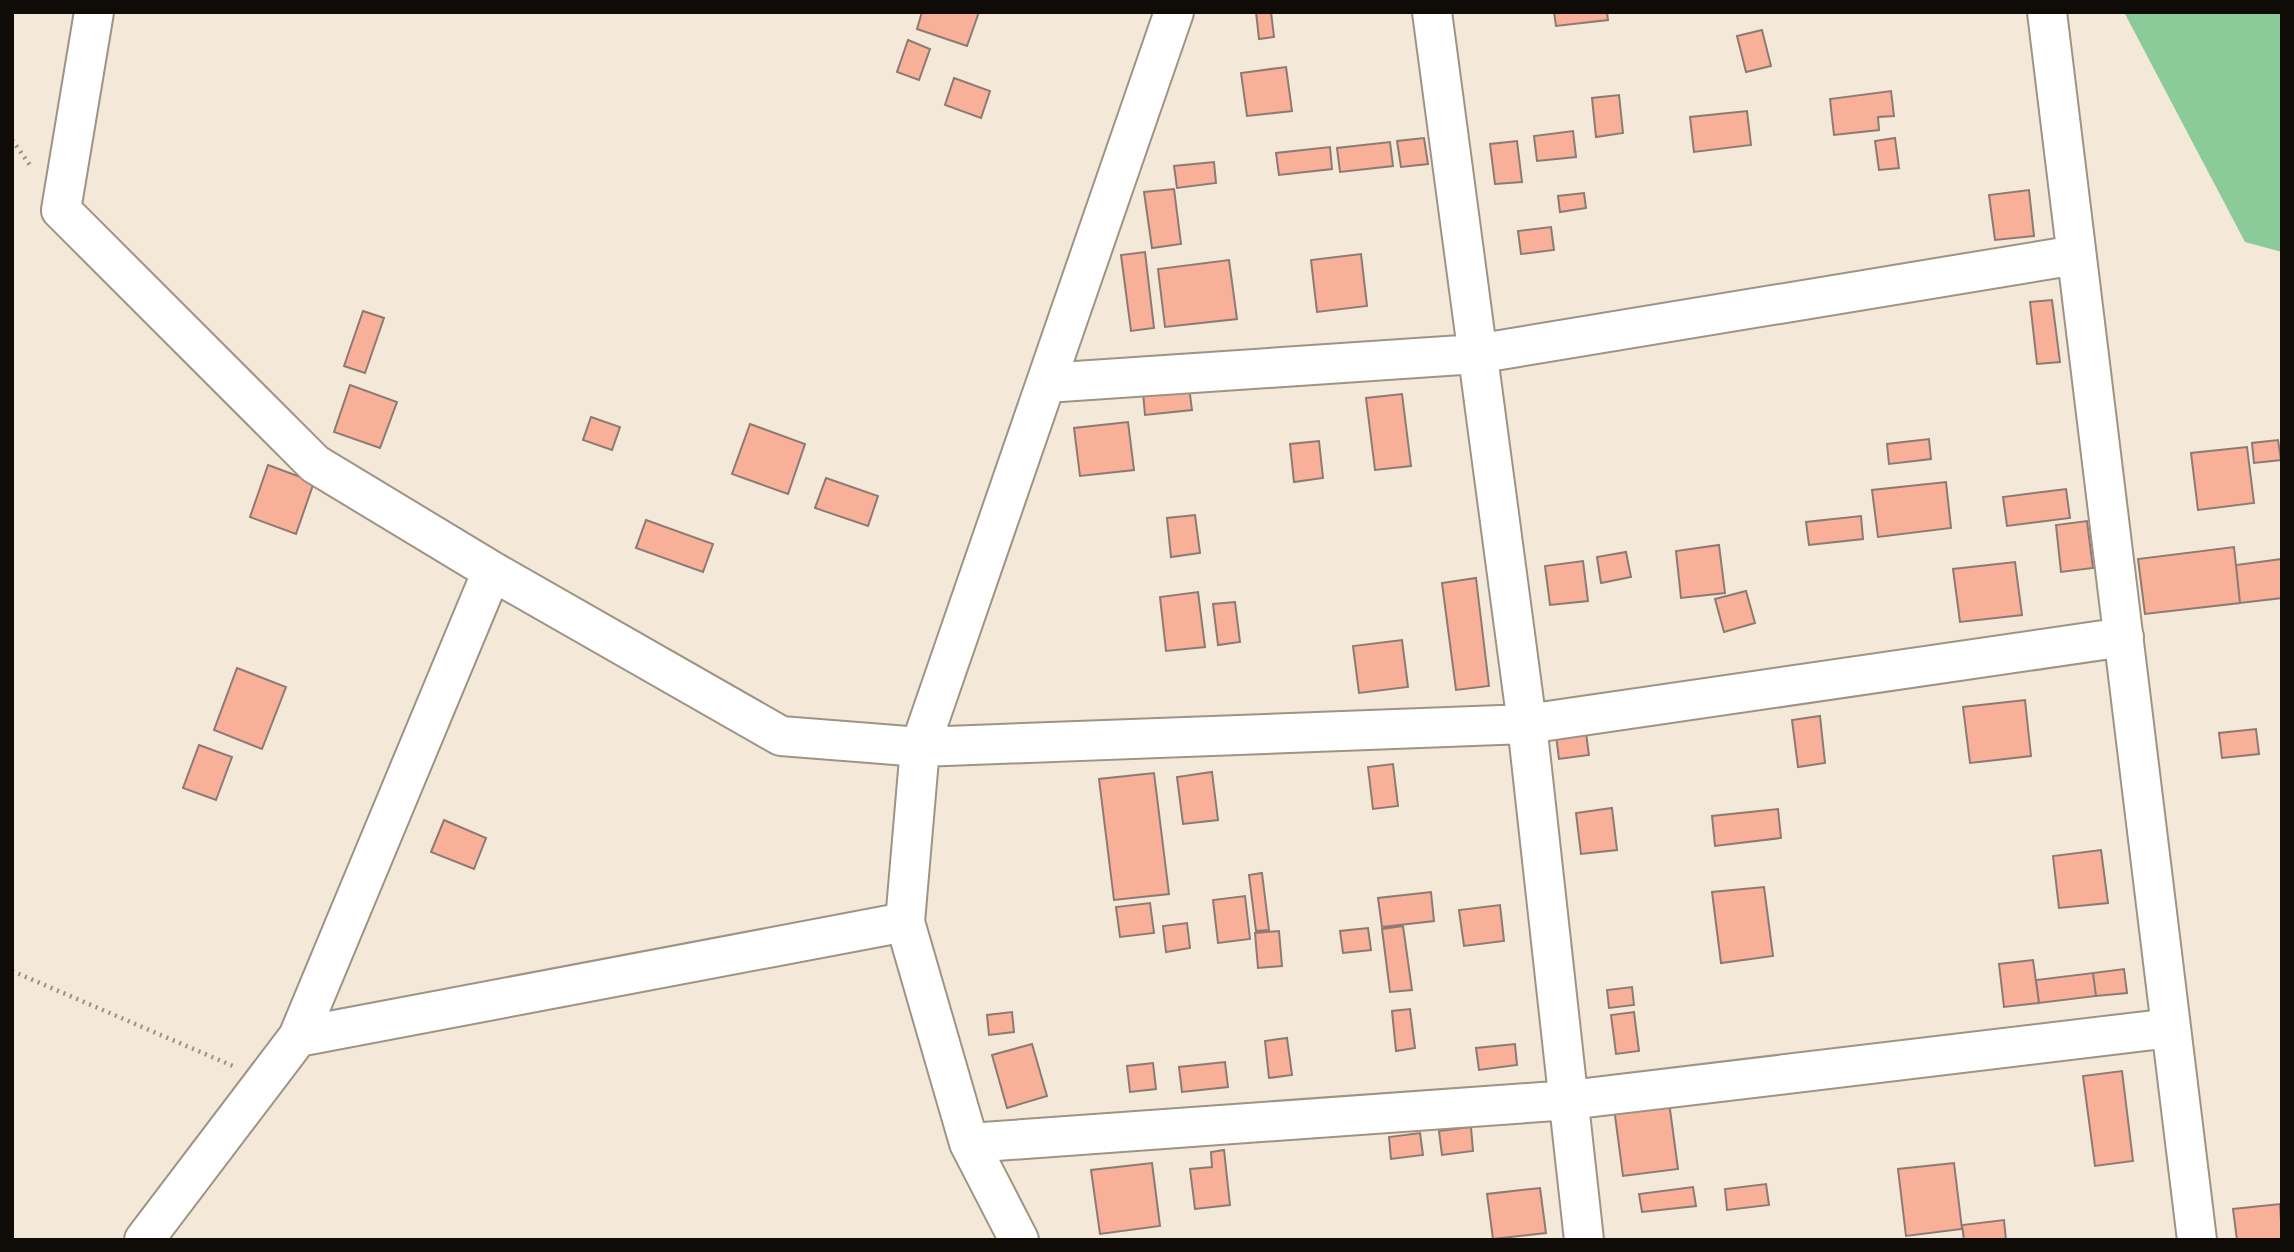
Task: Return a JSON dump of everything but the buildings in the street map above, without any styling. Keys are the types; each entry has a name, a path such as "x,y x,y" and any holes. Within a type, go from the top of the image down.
{"street":[{"path":"94,12 61,210 315,464 492,571 781,736 920,747 1527,724 2124,637"},
{"path":"1019,1240 969,1143 905,922 920,747 1174,12"},
{"path":"1432,12 1527,724 1584,1240"},
{"path":"2047,12 2197,1240"},
{"path":"1046,383 1476,354 2076,255"},
{"path":"144,1240 298,1037 492,571"},
{"path":"298,1037 905,922"},
{"path":"969,1143 1569,1100 2171,1028"}],"path":[{"path":"12,971 266,1080"}],"green space":[{"path":"2124,12 2282,12 2282,252 2245,242"}]}
